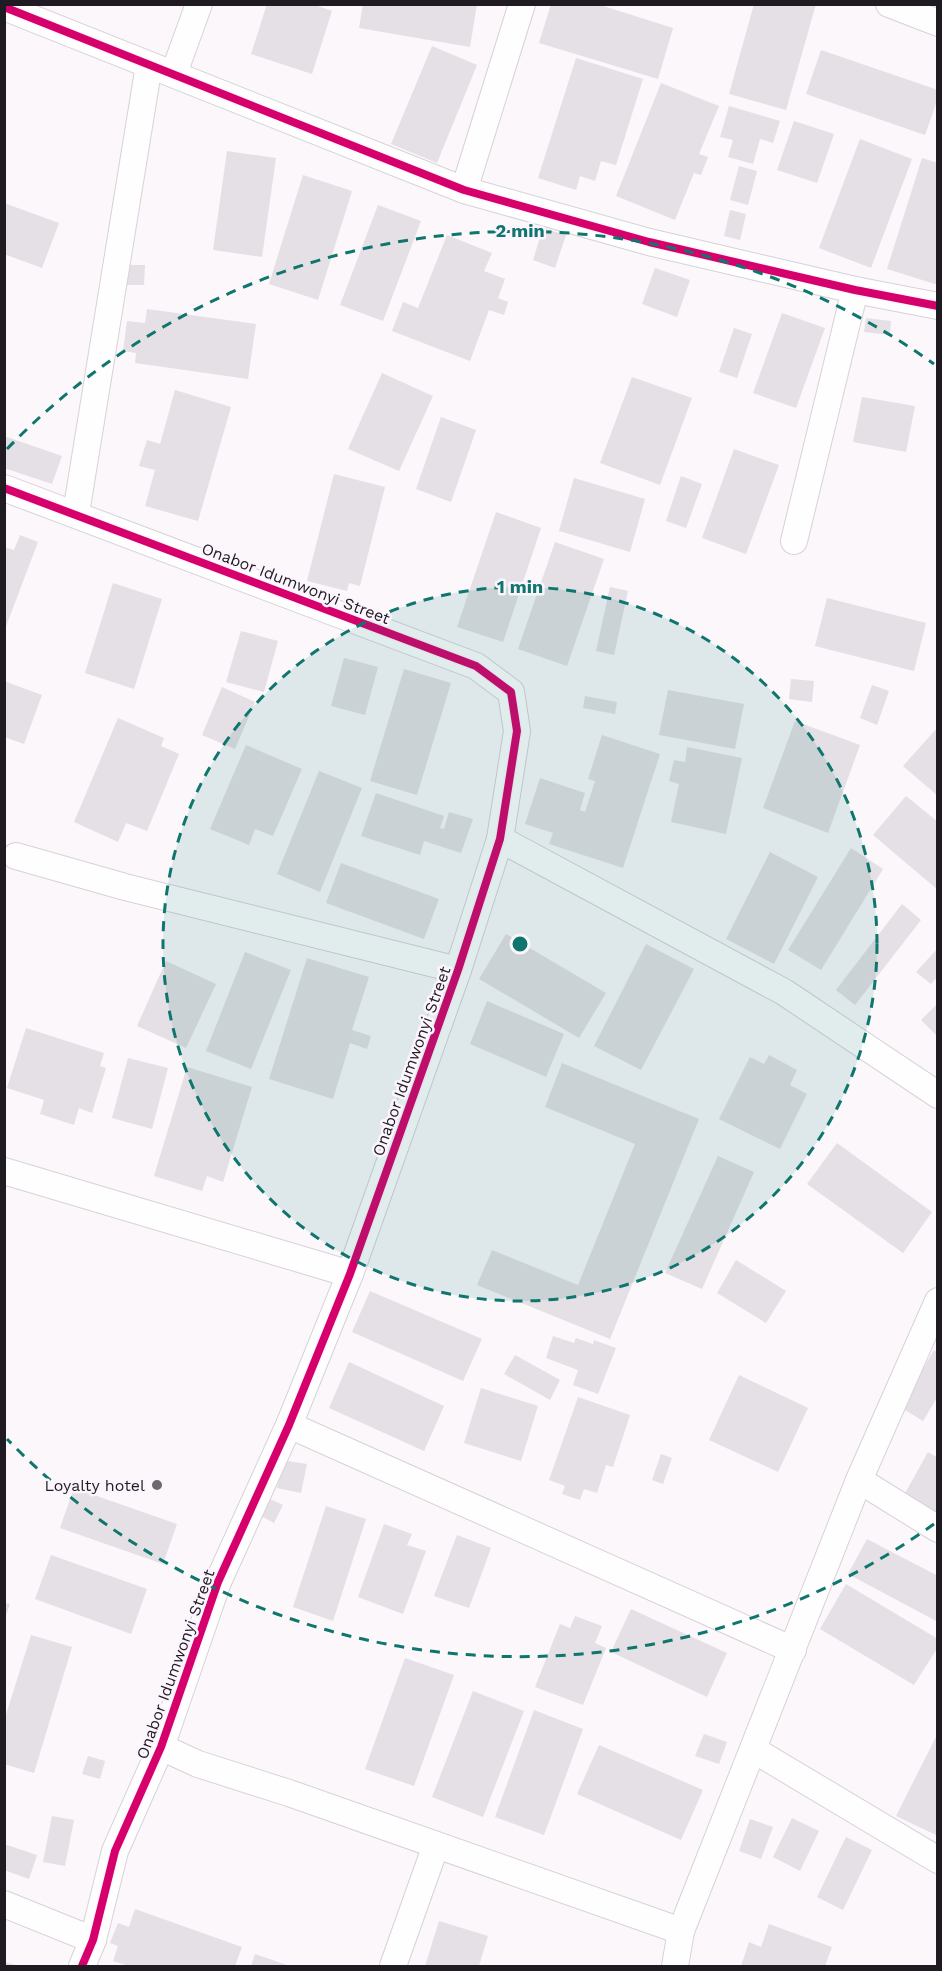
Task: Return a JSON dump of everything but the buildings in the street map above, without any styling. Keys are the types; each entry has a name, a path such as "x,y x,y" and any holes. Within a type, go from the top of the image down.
{"street":[{"path":"174,73 199,4"},
{"path":"464,190 522,4"},
{"path":"889,4 938,23"},
{"path":"4,7 464,190 649,242 855,290 938,306"},
{"path":"76,513 148,65"},
{"path":"794,541 855,290"},
{"name":"Onabor Idumwonyi Street","path":"4,488 76,513 476,666 511,692 517,731 500,840 458,970 350,1274 289,1425 218,1582 161,1747 115,1851 93,1940 82,1966"},
{"path":"500,840 784,992 938,1095"},
{"path":"16,856 125,887 458,970"},
{"path":"4,1171 350,1274"},
{"path":"675,1966 681,1931 860,1480 938,1302"},
{"path":"289,1425 793,1650"},
{"path":"860,1480 938,1529"},
{"path":"161,1747 198,1764 681,1931"},
{"path":"754,1750 938,1860"},
{"path":"393,1966 436,1845"},
{"path":"4,1904 93,1940"}],"cycle path":[{"path":"4,7 464,190 649,242 855,290 938,306"},
{"path":"4,488 476,666 511,692 517,731 500,839 458,970 350,1274 289,1425 218,1582 161,1747 115,1851 93,1940 82,1966"}],"place":[{"name":"Loyalty hotel","path":"157,1485"}]}
